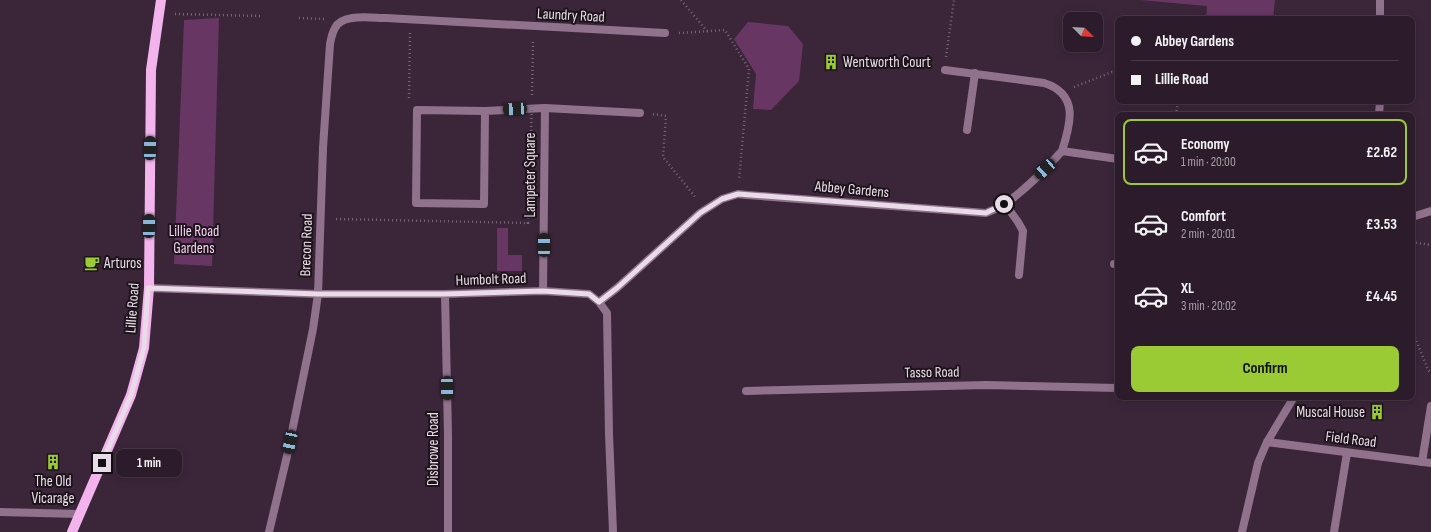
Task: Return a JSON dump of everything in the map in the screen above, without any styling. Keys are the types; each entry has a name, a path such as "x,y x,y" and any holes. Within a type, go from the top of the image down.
{"main road":[{"name":"Lillie Road","path":"72,532 131,395 144,348 148,288 151,70 161,0"}],"street":[{"path":"1380,0 1380,16"},
{"name":"Laundry Road","path":"341,20 349,18 410,20 665,33"},
{"name":"Brecon Road","path":"269,532 314,329 318,294 323,148 330,44 335,27 341,20"},
{"path":"944,70 975,73 1055,86 1063,93 1070,106 1068,132 1062,151 1115,159"},
{"path":"967,130 975,73"},
{"path":"485,111 484,204 416,203 417,110 485,111 545,108 640,113"},
{"name":"Lampeter Square","path":"543,291 545,108"},
{"name":"Abbey Gardens","path":"599,302 617,288 704,210 722,199 738,194 986,213 1004,204 1045,169 1062,151"},
{"path":"1004,204 1023,231 1019,275"},
{"path":"1415,216 1431,211"},
{"name":"Humbolt Road","path":"148,288 318,294 445,294 543,291 589,294 599,302"},
{"name":"Disbrowe Road","path":"445,294 448,435 448,532"},
{"path":"599,302 607,313 613,532"},
{"name":"Tasso Road","path":"746,391 986,385 1115,388"},
{"path":"1242,532 1258,463 1267,442 1292,400"},
{"path":"1427,463 1431,406"},
{"name":"Field Road","path":"1267,442 1427,463"},
{"path":"1334,532 1347,453"},
{"path":"0,512 79,514"}],"path":[{"path":"680,0 707,31"},
{"path":"944,70 954,0"},
{"path":"158,14 261,16"},
{"path":"299,18 341,20"},
{"path":"409,101 410,20"},
{"path":"321,218 528,223 533,27"},
{"path":"665,33 725,30 749,69 738,194"},
{"path":"1063,93 1079,84 1112,72 1115,72"},
{"path":"666,116 664,158 704,210"},
{"path":"1415,242 1431,245"},
{"path":"1415,338 1428,370 1431,373"}],"green space":[{"path":"1140,0 1275,0 1273,16 1206,16 1207,6"},
{"name":"Lillie Road Gardens","path":"219,18 212,266 174,264 184,20"},
{"path":"748,22 788,26 803,44 799,81 771,110 753,109 756,74 734,39"},
{"path":"497,228 508,228 508,255 522,255 522,271 497,271"}],"place":[{"name":"Wentworth Court","path":"831,62"},
{"name":"Arturos","path":"92,263"},
{"name":"Muscal House","path":"1377,412"},
{"name":"The Old Vicarage","path":"53,462"}],"route":[{"path":"102,463 131,395 144,348 148,288 318,294 445,294 543,291 589,294 599,302 617,288 700,213 722,199 738,194 986,213 1004,204"}]}
